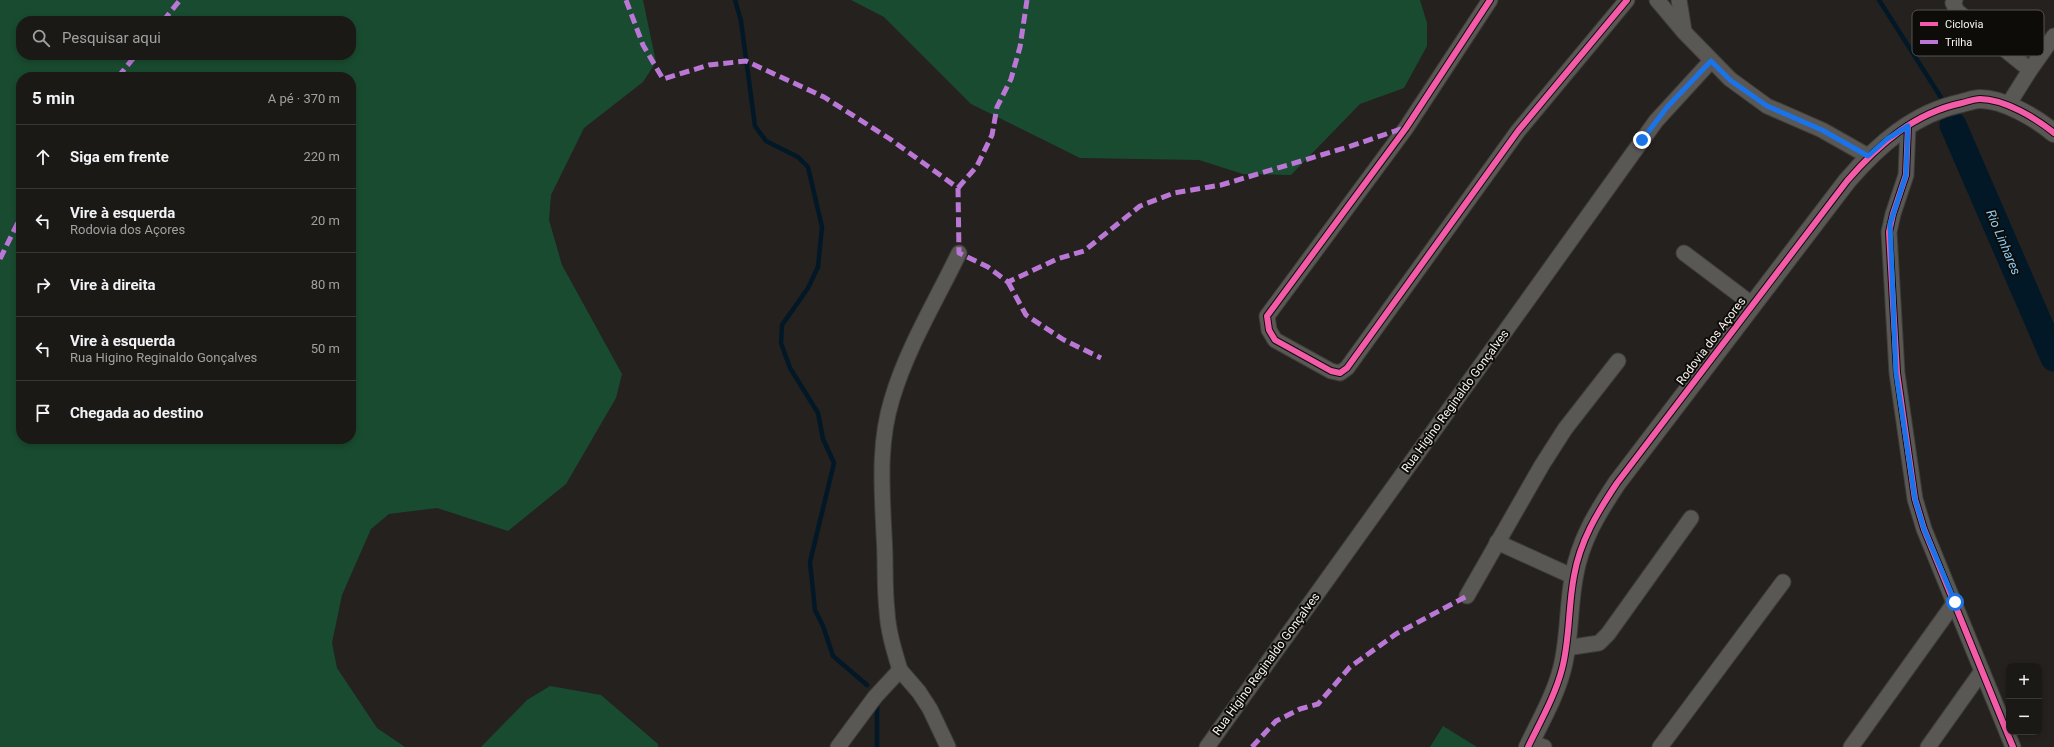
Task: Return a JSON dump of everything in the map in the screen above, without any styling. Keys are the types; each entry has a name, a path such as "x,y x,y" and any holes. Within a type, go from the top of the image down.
{"street":[{"path":"1490,0 1406,128 1267,316 1269,330 1275,340 1331,371 1340,373 1347,368 1518,131 1627,0"},
{"path":"1657,0 1684,32 1730,80 1767,106 1822,130 1868,156"},
{"path":"1679,0 1684,32"},
{"path":"1955,0 1953,3 1957,10"},
{"path":"2044,50 2054,36"},
{"path":"2013,56 2030,70"},
{"path":"2008,104 2040,56"},
{"name":"Rua Higino Reginaldo Gonçalves","path":"1207,747 1656,121 1711,61"},
{"name":"Rodovia dos Açores","path":"1534,746 1562,670 1574,577 1580,550 1589,529 1617,483 1847,181 1868,156 1887,139 1932,112 1960,103 1979,99 2008,104 2054,133"},
{"path":"1908,126 1906,175 1890,224 1896,373 1915,499 1924,529 2013,747"},
{"path":"945,746 930,709 919,692 900,670 891,640 887,611 881,501 881,466 884,434 892,399 905,362 959,253"},
{"path":"1684,253 1753,305"},
{"path":"1466,596 1496,542 1565,429 1618,361"},
{"path":"1566,648 1599,644 1608,634 1691,518"},
{"path":"1496,542 1574,577"},
{"path":"1660,747 1783,582"},
{"path":"1852,747 1955,602"},
{"path":"838,747 875,697 900,670"},
{"path":"1928,747 1982,670"}],"green space":[{"path":"0,0 643,0 656,62 643,82 584,128 551,195 549,220 562,265 622,374 616,398 566,484 508,531 437,508 389,514 371,529 342,595 332,643 337,668 377,728 405,747 0,747"},
{"path":"851,0 1420,0 1427,23 1427,46 1404,88 1360,104 1291,175 1243,174 1199,160 1080,158 971,104 884,17"},
{"path":"550,686 601,695 658,744 658,747 481,747 527,700"},
{"path":"1443,726 1477,747 1430,747"}],"waterway":[{"path":"735,0 741,21 755,126 766,141 798,157 808,167 822,227 818,267 808,288 782,325 781,343 790,368 818,413 823,439 834,463 810,562 815,610 823,626 833,656 867,685"},
{"name":"Rio Linhares","path":"1879,0 1912,52"},
{"name":"Rio Linhares","path":"1915,56 1942,99"},
{"name":"Rio Linhares","path":"1953,125 2054,358"},
{"path":"877,705 877,747"}],"marked path":[{"path":"167,16 180,0"},
{"path":"626,0 643,45 663,79 709,65 746,61 824,97 890,139 958,188 959,253 988,267 1008,282 1057,259 1084,251 1140,206 1174,193 1221,185 1348,147 1404,128"},
{"path":"958,188 977,166 992,135 997,107 1011,79 1020,47 1027,0"},
{"path":"122,72 132,60"},
{"path":"0,259 16,226"},
{"path":"1008,282 1026,315 1064,340 1101,358"},
{"path":"1252,747 1276,721 1300,709 1318,704 1350,667 1396,634 1467,596"}],"cycle path":[{"path":"1490,0 1406,128 1267,316 1269,330 1275,340 1331,371 1340,373 1347,368 1518,131 1627,0"},
{"path":"1528,747 1547,709 1562,669 1565,658 1574,576 1580,551 1596,516 1617,483 1847,181 1871,155 1898,132 1928,114 1973,100 1980,99 1999,102 2019,110 2038,121 2054,133"},
{"path":"1908,126 1906,175 1893,214 1889,232 1897,373 1915,499 1924,529 2013,747"}],"route":[{"path":"1642,140 1668,106 1711,61 1730,80 1767,106 1786,116 1822,130 1868,156 1887,139 1908,126 1908,164 1906,175 1890,224 1896,373 1915,499 1919,515 1955,602"}]}
